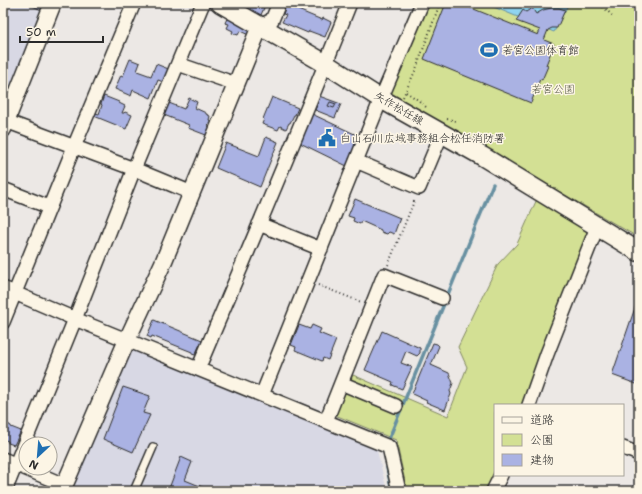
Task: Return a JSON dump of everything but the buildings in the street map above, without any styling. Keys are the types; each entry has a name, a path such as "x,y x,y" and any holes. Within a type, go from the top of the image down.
{"main road":[{"name":"矢作松任線","path":"220,3 326,64 381,99 402,100 442,125 482,156 639,252"}],"street":[{"path":"53,3 4,123 134,169 192,193"},
{"path":"3,322 9,291 49,207 134,3"},
{"path":"5,491 134,169 203,3"},
{"path":"3,459 63,488 127,340 163,263 260,26 272,20 279,3"},
{"path":"198,369 326,64 350,3"},
{"path":"262,395 381,99 422,3"},
{"path":"178,64 236,84"},
{"path":"356,162 419,188 442,125"},
{"path":"3,189 49,207"},
{"path":"259,224 321,249"},
{"path":"529,404 547,354 597,227"},
{"path":"326,421 384,275 442,298"},
{"path":"9,291 389,447 399,491"},
{"path":"341,383 396,406"},
{"path":"624,448 639,454"},
{"path":"493,491 500,476"}],"lane":[{"path":"134,491 152,447"}],"path":[{"path":"427,107 418,100 402,100 416,69 440,3"},
{"path":"601,3 603,7 613,16"},
{"path":"442,125 457,121"},
{"path":"384,275 419,188"},
{"path":"308,281 371,306"}],"shaded area":[{"path":"3,3 47,3 30,45 3,101"},
{"path":"129,350 140,350 376,447 387,491 67,491"}],"green space":[{"name":"若宮公園","path":"427,3 639,3 639,238 389,92"},
{"path":"537,199 589,230 522,404 494,404 494,476 487,491 407,491 396,440 335,415 353,375 448,416 467,367 458,347 498,264 517,244"}],"water":[{"path":"484,3 569,3 554,32"}],"waterway":[{"path":"388,441 493,184"},
{"path":"387,468 392,491"}],"place":[{"name":"若宮公園体育館","path":"489,50"},
{"name":"白山石川広域事務組合松任消防署","path":"327,138"}]}
